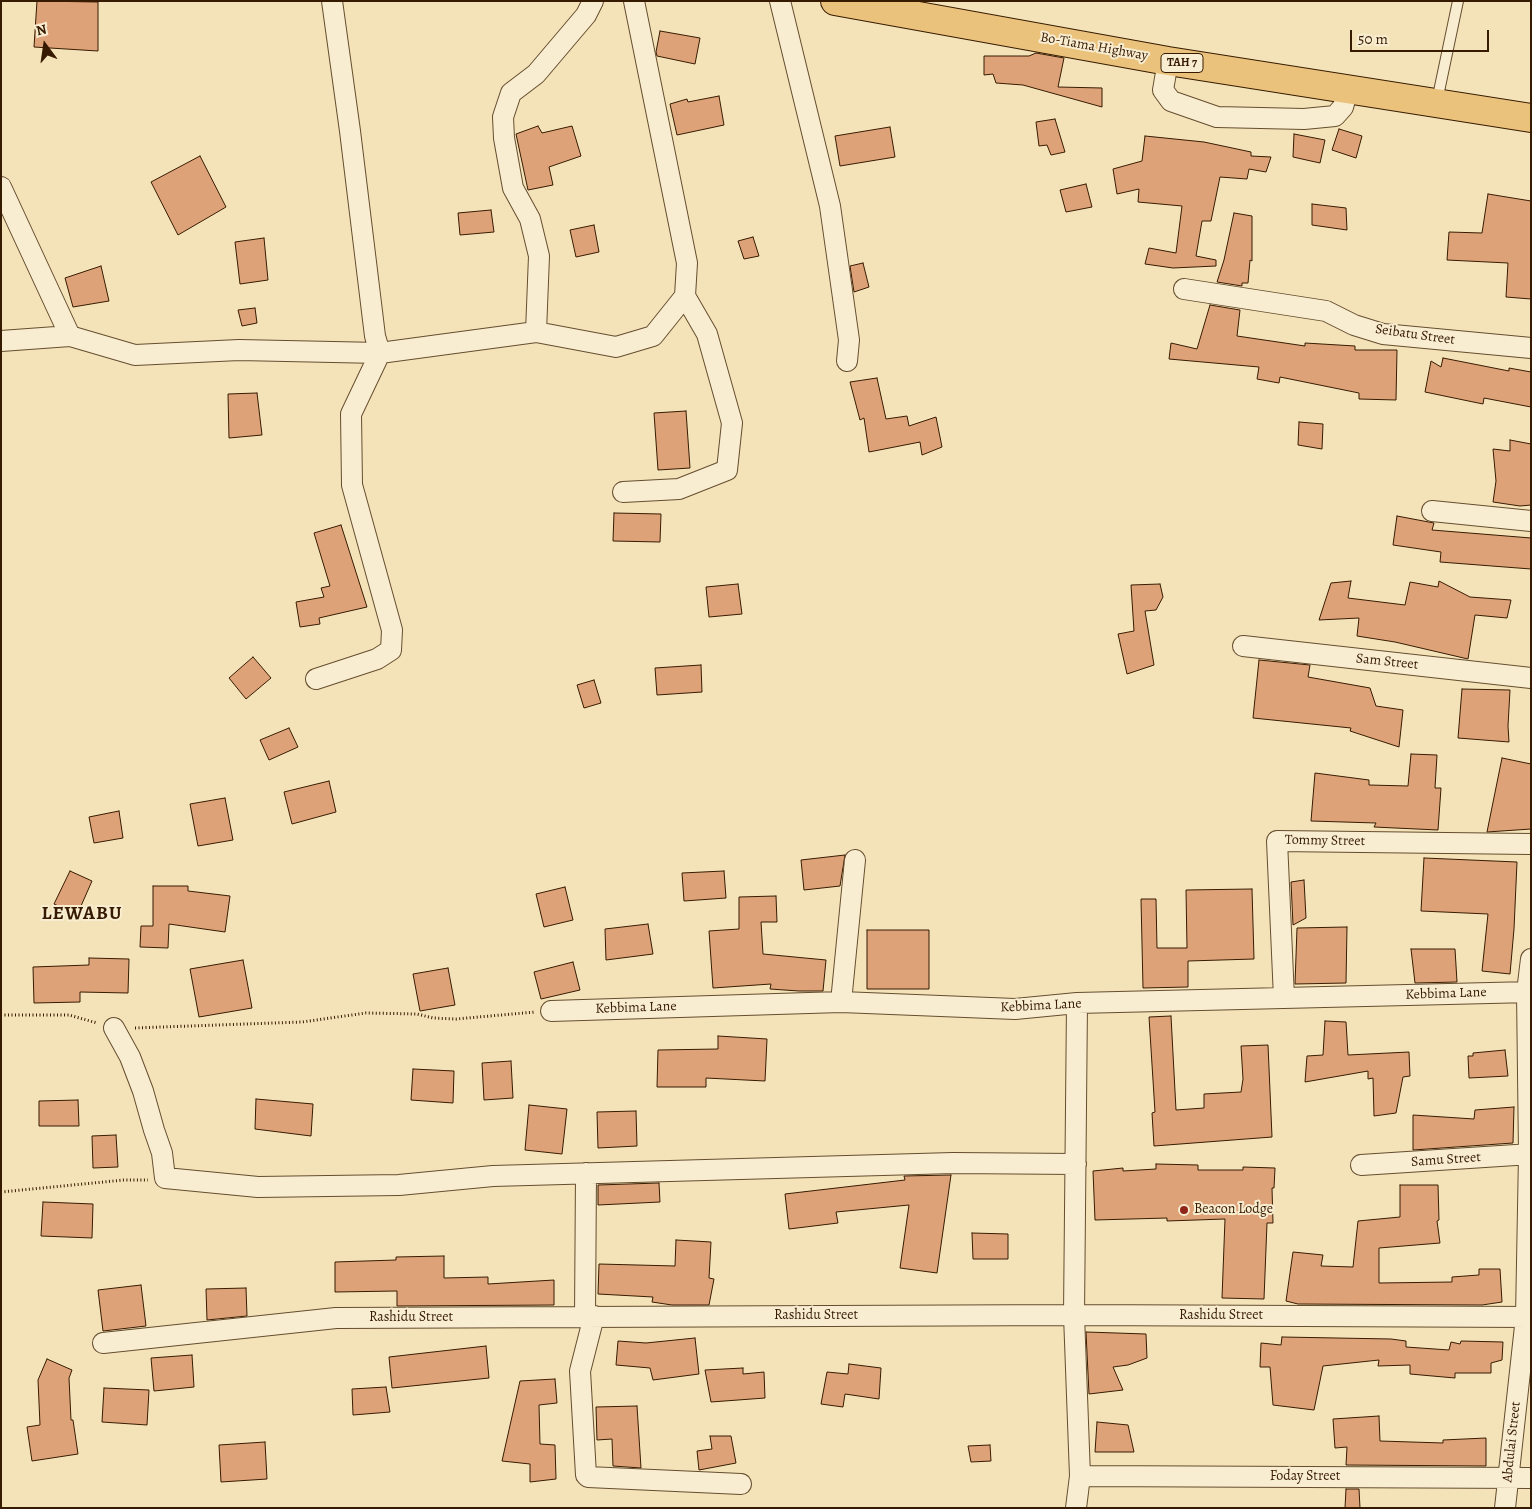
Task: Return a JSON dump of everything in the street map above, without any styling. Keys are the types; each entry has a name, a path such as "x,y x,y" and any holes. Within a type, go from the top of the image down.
{"highway":[{"name":"Bo-Tiama Highway","path":"835,1 1168,61 1531,118"}],"street":[{"path":"316,679 377,659 391,650 392,630 352,485 351,414 380,353 375,336 332,1"},
{"path":"536,332 539,256 530,219 513,188 504,138 503,117 512,93 536,74 586,15 593,1"},
{"path":"1,341 70,336 135,355 239,350 380,353 536,332 616,347 653,336 684,296 687,263 634,1"},
{"path":"780,1 830,206 849,340 847,361"},
{"path":"1168,61 1163,90 1171,101 1217,117 1304,119 1335,116 1343,108 1348,89"},
{"path":"1,187 70,336"},
{"name":"Seibatu Street","path":"1184,288 1326,311 1354,324 1383,334 1531,348"},
{"path":"623,492 679,489 727,470 732,423 707,334 684,296"},
{"path":"1432,511 1531,521"},
{"name":"Sam Street","path":"1243,646 1531,678"},
{"name":"Tommy Street","path":"1284,998 1277,841 1531,844"},
{"path":"841,1002 855,860"},
{"name":"Abdulai Street","path":"1505,1508 1528,1317 1529,992 1531,959"},
{"name":"Kebbima Lane","path":"552,1011 841,1002 1015,1009 1077,1003 1529,992"},
{"path":"1076,1508 1080,1476 1074,1315 1077,1003"},
{"path":"114,1028 130,1057 143,1091 162,1153 165,1178 258,1187 296,1187 399,1185 493,1176 586,1173 953,1163 1076,1164"},
{"name":"Samu Street","path":"1361,1165 1530,1154"},
{"path":"586,1173 590,1317 580,1371 586,1475 588,1477 741,1484"},
{"name":"Rashidu Street","path":"102,1343 336,1318 1074,1315 1528,1317"},
{"name":"Foday Street","path":"1080,1476 1531,1478"}],"lane":[{"path":"1437,102 1458,1"}],"path":[{"path":"1,1015 69,1015 114,1028 302,1022 366,1014 417,1014 433,1018 456,1019 552,1011"},
{"path":"1,1192 165,1178"}],"building":[{"path":"37,1 98,2 98,51 34,47"},
{"path":"660,31 700,38 695,64 657,56"},
{"path":"1036,53 1064,58 1058,87 1102,88 1102,107 1023,85 996,83 993,74 984,75 984,56 1029,56"},
{"path":"719,96 724,125 677,135 670,104 687,99 688,102"},
{"path":"1055,119 1065,152 1051,155 1047,145 1039,146 1036,122"},
{"path":"538,126 542,133 572,126 581,156 549,167 553,185 528,190 516,134"},
{"path":"890,127 895,157 840,166 835,136"},
{"path":"1339,129 1362,136 1356,158 1332,150"},
{"path":"1294,134 1325,140 1320,163 1293,157"},
{"path":"1145,136 1204,142 1251,152 1251,156 1271,157 1266,172 1249,169 1247,179 1220,177 1211,221 1202,221 1196,256 1216,260 1216,266 1173,268 1145,264 1149,248 1176,253 1182,206 1138,202 1139,189 1117,194 1113,169 1142,161"},
{"path":"200,156 226,207 178,235 151,182"},
{"path":"1086,184 1092,207 1066,212 1060,190"},
{"path":"1488,194 1531,201 1531,299 1506,297 1508,263 1447,260 1449,232 1482,233"},
{"path":"1312,204 1346,208 1347,230 1312,225"},
{"path":"491,210 494,232 460,235 458,213"},
{"path":"1234,213 1252,216 1252,261 1250,260 1248,283 1242,283 1242,286 1217,282 1224,260"},
{"path":"594,225 599,252 576,257 570,230"},
{"path":"753,237 759,256 744,259 738,241"},
{"path":"264,238 268,280 240,284 235,242"},
{"path":"863,263 869,287 854,292 850,266"},
{"path":"101,266 109,301 73,307 65,278"},
{"path":"1210,305 1240,310 1237,336 1305,346 1305,343 1355,346 1355,350 1397,350 1396,400 1359,399 1359,393 1280,377 1279,383 1257,379 1259,367 1169,359 1171,343 1197,349"},
{"path":"255,308 257,323 242,326 238,310"},
{"path":"1443,358 1509,371 1509,368 1531,372 1531,407 1484,398 1483,404 1425,392 1431,361 1441,367"},
{"path":"877,378 886,419 907,416 909,426 936,417 942,447 922,455 920,442 869,452 864,418 860,420 850,382"},
{"path":"257,393 262,435 229,438 228,394"},
{"path":"686,411 690,468 658,470 654,413"},
{"path":"1299,422 1323,424 1322,449 1298,445"},
{"path":"1510,440 1531,444 1531,505 1520,506 1493,502 1496,481 1493,449 1510,451"},
{"path":"614,513 661,514 660,542 613,541"},
{"path":"1397,516 1434,523 1432,530 1531,538 1531,569 1440,562 1441,552 1393,545"},
{"path":"341,525 367,607 319,618 320,624 300,627 296,602 324,597 321,588 330,586 314,533"},
{"path":"1351,581 1348,598 1405,605 1410,582 1438,587 1439,581 1470,597 1511,600 1507,618 1475,615 1468,659 1395,642 1357,636 1359,618 1319,620 1331,583"},
{"path":"738,584 742,614 709,617 706,587"},
{"path":"1160,584 1163,597 1156,610 1145,611 1154,665 1127,674 1118,634 1134,631 1131,585"},
{"path":"253,657 271,678 246,699 229,678"},
{"path":"1259,660 1310,665 1308,677 1370,688 1376,706 1403,710 1399,747 1350,731 1351,728 1253,718"},
{"path":"701,665 702,692 657,695 655,668"},
{"path":"594,680 601,703 584,708 577,685"},
{"path":"1462,689 1510,690 1509,742 1458,738"},
{"path":"289,728 298,747 269,760 260,740"},
{"path":"1411,754 1437,755 1435,788 1441,788 1438,830 1374,827 1376,823 1311,821 1315,773 1369,780 1369,785 1408,786"},
{"path":"1502,758 1531,764 1531,829 1487,832"},
{"path":"329,781 336,812 292,824 284,792"},
{"path":"225,798 233,840 198,846 190,804"},
{"path":"119,811 123,838 94,843 89,817"},
{"path":"845,855 840,886 804,890 801,860"},
{"path":"1424,858 1517,862 1510,974 1482,971 1488,914 1421,911"},
{"path":"70,871 92,881 77,915 54,904"},
{"path":"724,871 726,898 684,901 682,873"},
{"path":"1304,880 1306,918 1293,925 1291,882"},
{"path":"153,886 188,886 188,891 230,896 225,932 169,924 168,948 140,947 141,926 153,926"},
{"path":"565,887 573,920 544,927 536,894"},
{"path":"1252,889 1254,959 1188,961 1188,987 1143,988 1141,899 1156,899 1157,948 1187,948 1186,890"},
{"path":"776,896 777,922 761,922 763,954 826,960 823,991 770,989 771,984 713,988 709,931 739,929 739,897"},
{"path":"648,924 653,954 606,960 605,929"},
{"path":"1347,927 1346,983 1295,984 1297,928"},
{"path":"867,930 929,930 929,989 867,989"},
{"path":"1411,949 1455,949 1457,982 1415,983"},
{"path":"89,958 129,959 128,993 80,992 80,1002 34,1003 33,967 89,965"},
{"path":"243,960 252,1008 199,1017 190,969"},
{"path":"573,962 580,990 541,999 534,972"},
{"path":"448,968 455,1005 420,1011 413,974"},
{"path":"1171,1016 1176,1110 1204,1108 1204,1094 1241,1092 1243,1079 1241,1046 1268,1045 1272,1137 1154,1146 1152,1113 1155,1112 1149,1017"},
{"path":"1325,1021 1346,1022 1348,1055 1409,1052 1410,1076 1403,1077 1396,1113 1374,1116 1373,1078 1368,1079 1368,1071 1305,1082 1307,1056 1323,1055"},
{"path":"718,1036 767,1039 765,1081 706,1078 706,1087 657,1087 658,1050 718,1049"},
{"path":"1505,1050 1508,1076 1469,1078 1468,1056 1473,1056 1473,1053"},
{"path":"511,1061 513,1098 484,1100 482,1063"},
{"path":"413,1069 454,1071 453,1103 411,1100"},
{"path":"256,1099 313,1104 311,1136 255,1129"},
{"path":"78,1100 79,1126 39,1126 39,1101"},
{"path":"529,1105 567,1109 562,1154 525,1150"},
{"path":"1514,1107 1513,1143 1413,1150 1413,1115 1474,1119 1475,1110"},
{"path":"636,1111 637,1146 598,1148 597,1112"},
{"path":"116,1135 118,1167 93,1168 92,1136"},
{"path":"1156,1164 1198,1165 1198,1170 1243,1170 1243,1167 1275,1168 1274,1188 1272,1188 1273,1223 1267,1223 1264,1299 1222,1298 1225,1219 1167,1221 1167,1218 1095,1220 1093,1171 1123,1168 1123,1171 1156,1169"},
{"path":"951,1175 937,1273 900,1268 909,1205 836,1212 838,1223 789,1229 785,1194 905,1180 904,1176"},
{"path":"659,1183 660,1202 598,1205 598,1185"},
{"path":"1400,1185 1438,1185 1439,1220 1437,1221 1440,1243 1379,1248 1379,1283 1452,1282 1452,1277 1479,1275 1479,1269 1500,1269 1502,1302 1482,1305 1298,1304 1286,1301 1293,1252 1323,1255 1321,1266 1353,1267 1358,1221 1400,1217"},
{"path":"43,1202 93,1204 92,1238 41,1236"},
{"path":"972,1233 1008,1234 1008,1259 973,1259"},
{"path":"676,1240 711,1242 709,1278 714,1279 709,1305 672,1305 652,1302 653,1297 598,1294 599,1264 675,1266"},
{"path":"444,1256 444,1278 488,1277 488,1284 554,1280 554,1305 397,1306 397,1291 335,1292 335,1262 396,1260 396,1257"},
{"path":"141,1285 146,1326 103,1331 98,1290"},
{"path":"246,1288 247,1316 207,1320 206,1289"},
{"path":"1086,1332 1146,1334 1147,1358 1128,1365 1113,1367 1123,1390 1089,1394"},
{"path":"1282,1337 1391,1339 1406,1341 1406,1347 1449,1350 1451,1342 1460,1344 1461,1341 1503,1342 1502,1360 1491,1363 1491,1373 1455,1373 1455,1378 1410,1374 1410,1365 1378,1366 1379,1360 1323,1366 1314,1410 1273,1405 1270,1367 1260,1367 1261,1343 1281,1345"},
{"path":"695,1338 699,1374 653,1380 650,1368 616,1365 618,1341 646,1343"},
{"path":"486,1346 489,1378 392,1388 389,1357"},
{"path":"192,1355 194,1387 154,1391 151,1358"},
{"path":"47,1359 72,1370 69,1378 71,1420 73,1420 78,1454 32,1461 27,1427 40,1425 38,1380"},
{"path":"849,1364 881,1368 879,1399 845,1394 843,1407 821,1404 827,1372 848,1374"},
{"path":"743,1368 743,1374 764,1372 765,1398 711,1402 705,1370"},
{"path":"555,1379 557,1403 539,1405 540,1444 555,1445 556,1479 530,1482 530,1464 502,1461 520,1381"},
{"path":"386,1387 390,1412 353,1415 352,1389"},
{"path":"104,1388 149,1390 147,1425 102,1422"},
{"path":"637,1406 641,1468 613,1466 612,1439 597,1440 596,1407"},
{"path":"1379,1416 1380,1441 1443,1443 1443,1440 1486,1438 1486,1466 1346,1465 1347,1447 1335,1448 1333,1419"},
{"path":"1097,1422 1128,1425 1134,1452 1095,1452"},
{"path":"710,1436 731,1436 736,1463 699,1470 697,1451 712,1449"},
{"path":"265,1442 267,1479 221,1482 219,1445"},
{"path":"990,1445 991,1461 971,1462 968,1446"},
{"path":"1346,1489 1359,1489 1360,1508 1345,1508"}],"place":[{"name":"Beacon Lodge","path":"1184,1210"}],"district":[{"name":"LEWABU","path":"82,914"}]}
